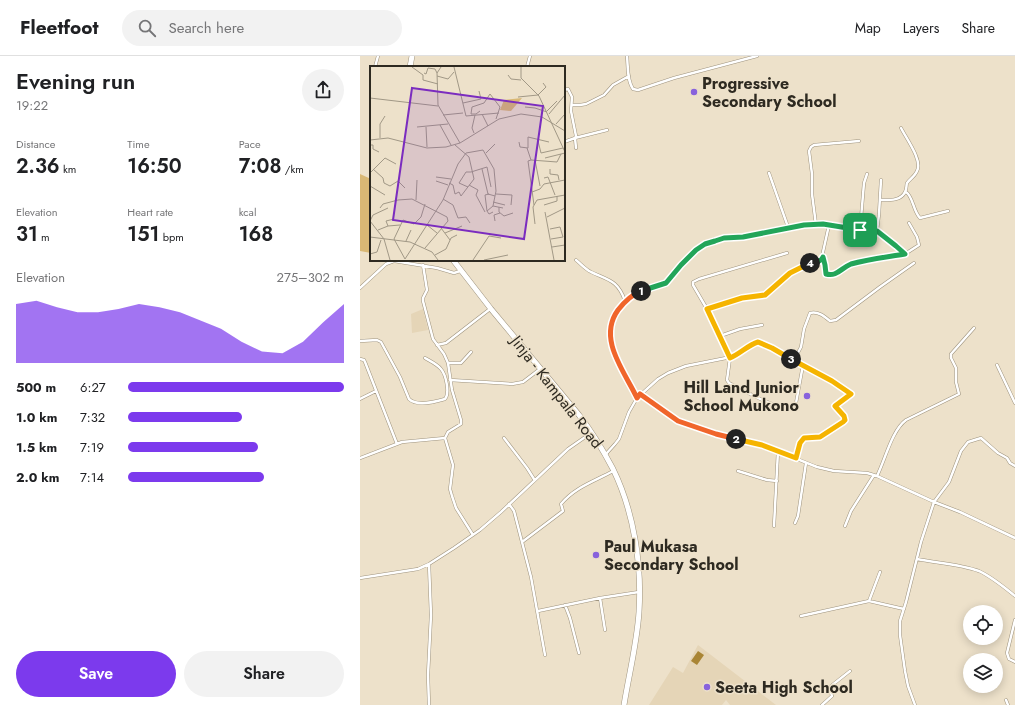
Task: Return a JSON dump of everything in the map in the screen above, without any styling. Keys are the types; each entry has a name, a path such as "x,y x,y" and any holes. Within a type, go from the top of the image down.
{"highway":[{"path":"410,66 412,56"},
{"name":"Jinja - Kampala Road","path":"454,261 592,433 614,471 630,517 635,544 640,592 636,638 624,705"}],"street":[{"path":"375,66 378,56"},
{"path":"530,57 534,56"},
{"path":"632,56 627,57 629,76 632,88 638,90 674,78 757,56"},
{"path":"572,105 586,104 604,95 613,85 629,76"},
{"path":"565,90 570,90 572,97 572,119 576,134 576,148"},
{"path":"880,200 901,198 906,192 906,185 917,173 919,168 915,154 901,128"},
{"path":"565,142 607,130"},
{"path":"816,225 809,151 811,147 814,145 859,141"},
{"path":"769,174 788,227"},
{"path":"860,230 864,183 867,174"},
{"path":"877,231 881,180"},
{"path":"906,192 909,194 913,208 920,218 948,211"},
{"path":"829,225 823,257 826,274 831,275 838,273 849,265 905,254 919,245 917,237 909,223"},
{"path":"637,398 617,361 610,331 613,318 625,301 635,293 666,283 688,258 705,244 724,238 743,237 788,227 804,225 829,225 877,231 905,254"},
{"path":"787,253 706,277 693,282 693,284 707,309 730,358 727,380 729,383 772,404 786,408 792,407 796,403 803,365"},
{"path":"707,309 742,298 765,295 790,273 805,264 821,261 823,257"},
{"path":"576,260 590,272 601,275 613,282 622,291 625,301"},
{"path":"360,288 390,262 423,266 454,273 460,270"},
{"path":"794,360 801,347 804,330 810,314 815,312 823,315 830,321 836,320 914,263"},
{"path":"423,266 427,290 423,301 430,333 448,363 450,380 461,420 460,424 448,432 445,438 453,465 450,489 456,508 473,535"},
{"path":"437,345 446,343 491,309"},
{"path":"720,336 740,329 762,325"},
{"path":"845,526 851,511 876,476 901,424 906,420 959,394 956,382 956,368 951,358 951,354 974,328"},
{"path":"360,341 377,340 381,342 400,376 411,401 421,403 445,399 447,396 447,389 444,374 440,368 425,358"},
{"path":"605,454 619,439 629,412 637,398 658,379 676,369 686,366 736,356 752,344 758,342 772,348 832,381 851,394 835,406 844,416 845,420 820,437 804,438 800,443 796,458"},
{"path":"448,363 461,363 470,352"},
{"path":"360,359 364,360 365,362 397,444"},
{"path":"997,365 1015,403"},
{"path":"450,380 512,384 523,382 540,369"},
{"path":"360,399 376,391"},
{"path":"640,394 678,421 716,434 762,445 806,463 834,471 867,473 876,476 960,512 1015,538"},
{"path":"360,578 418,569 429,564 473,535 568,449 592,433"},
{"path":"360,458 408,441 445,438"},
{"path":"504,438 534,479"},
{"path":"915,705 908,686 901,643 900,626 916,559 934,502 950,482 961,451 968,442 981,438 1015,466"},
{"path":"774,526 778,452"},
{"path":"795,523 798,516 806,463"},
{"path":"522,542 563,510 561,504 568,496 585,485 614,471"},
{"path":"738,471 767,480 776,481"},
{"path":"509,504 514,511 531,577 545,654"},
{"path":"916,559 968,568 979,572 996,581 1015,596"},
{"path":"429,564 431,614 428,675 429,705"},
{"path":"869,601 880,572"},
{"path":"538,611 600,598 640,592"},
{"path":"600,598 605,630"},
{"path":"801,616 869,601 904,608"},
{"path":"566,605 579,653"},
{"path":"1015,620 1007,653 1009,659 1015,662"},
{"path":"822,705 832,696 830,689 831,686 850,671"},
{"path":"1006,700 1008,705"}],"shaded area":[{"path":"360,174 370,179 370,253 360,251"},
{"path":"423,309 428,330 412,333 411,314"},
{"name":"Seeta High School","path":"698,645 776,705 730,705 726,700 722,705 649,705 673,667 683,673"},
{"path":"698,651 704,655 697,665 691,661"}],"place":[{"name":"Progressive Secondary School","path":"694,92"},
{"name":"Hill Land Junior School Mukono","path":"807,396"},
{"name":"Paul Mukasa Secondary School","path":"596,555"},
{"name":"Seeta High School","path":"707,687"}],"route":[{"path":"823,224 860,230 877,231 905,254 849,265 838,273 831,275 826,274 823,257 821,261 805,264 790,273 765,295 742,298 707,309 730,358 741,353 752,344 761,342 832,381 849,391 851,394 835,406 844,416 845,420 820,437 804,438 800,443 796,458 762,445 699,429 672,418 640,394 637,398 617,361 610,331 616,312 625,301 635,293 666,283 696,250 705,244 724,238 743,237 804,225 823,224"}]}
